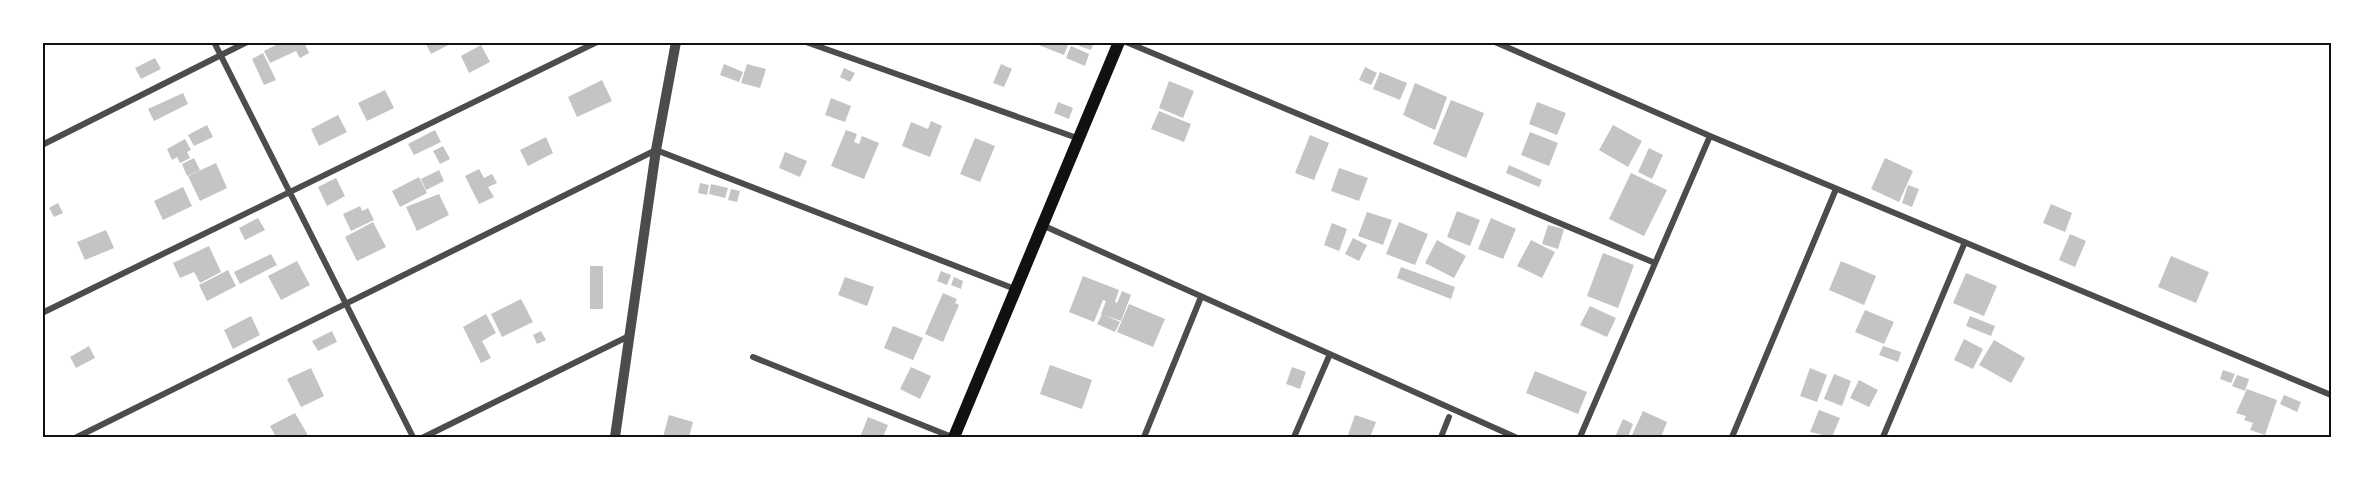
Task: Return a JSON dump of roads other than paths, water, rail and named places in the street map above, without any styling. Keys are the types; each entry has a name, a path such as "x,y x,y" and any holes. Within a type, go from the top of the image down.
{"main road":[{"path":"953,437 1042,225 1081,139 1119,42"}],"street":[{"path":"214,42 413,437"},
{"path":"42,145 247,42"},
{"path":"42,314 597,42"},
{"path":"615,437 656,150 676,42"},
{"path":"806,42 1081,139"},
{"path":"1126,42 1655,263"},
{"path":"1495,42 1710,136 2331,395"},
{"path":"1580,437 1710,136"},
{"path":"77,437 656,150 1016,289"},
{"path":"1732,437 1836,189"},
{"path":"1042,225 1515,437"},
{"path":"1883,437 1965,242"},
{"path":"1144,437 1202,297"},
{"path":"424,437 629,336"},
{"path":"1294,437 1330,354"},
{"path":"753,357 953,437"},
{"path":"1441,437 1449,417"}]}
